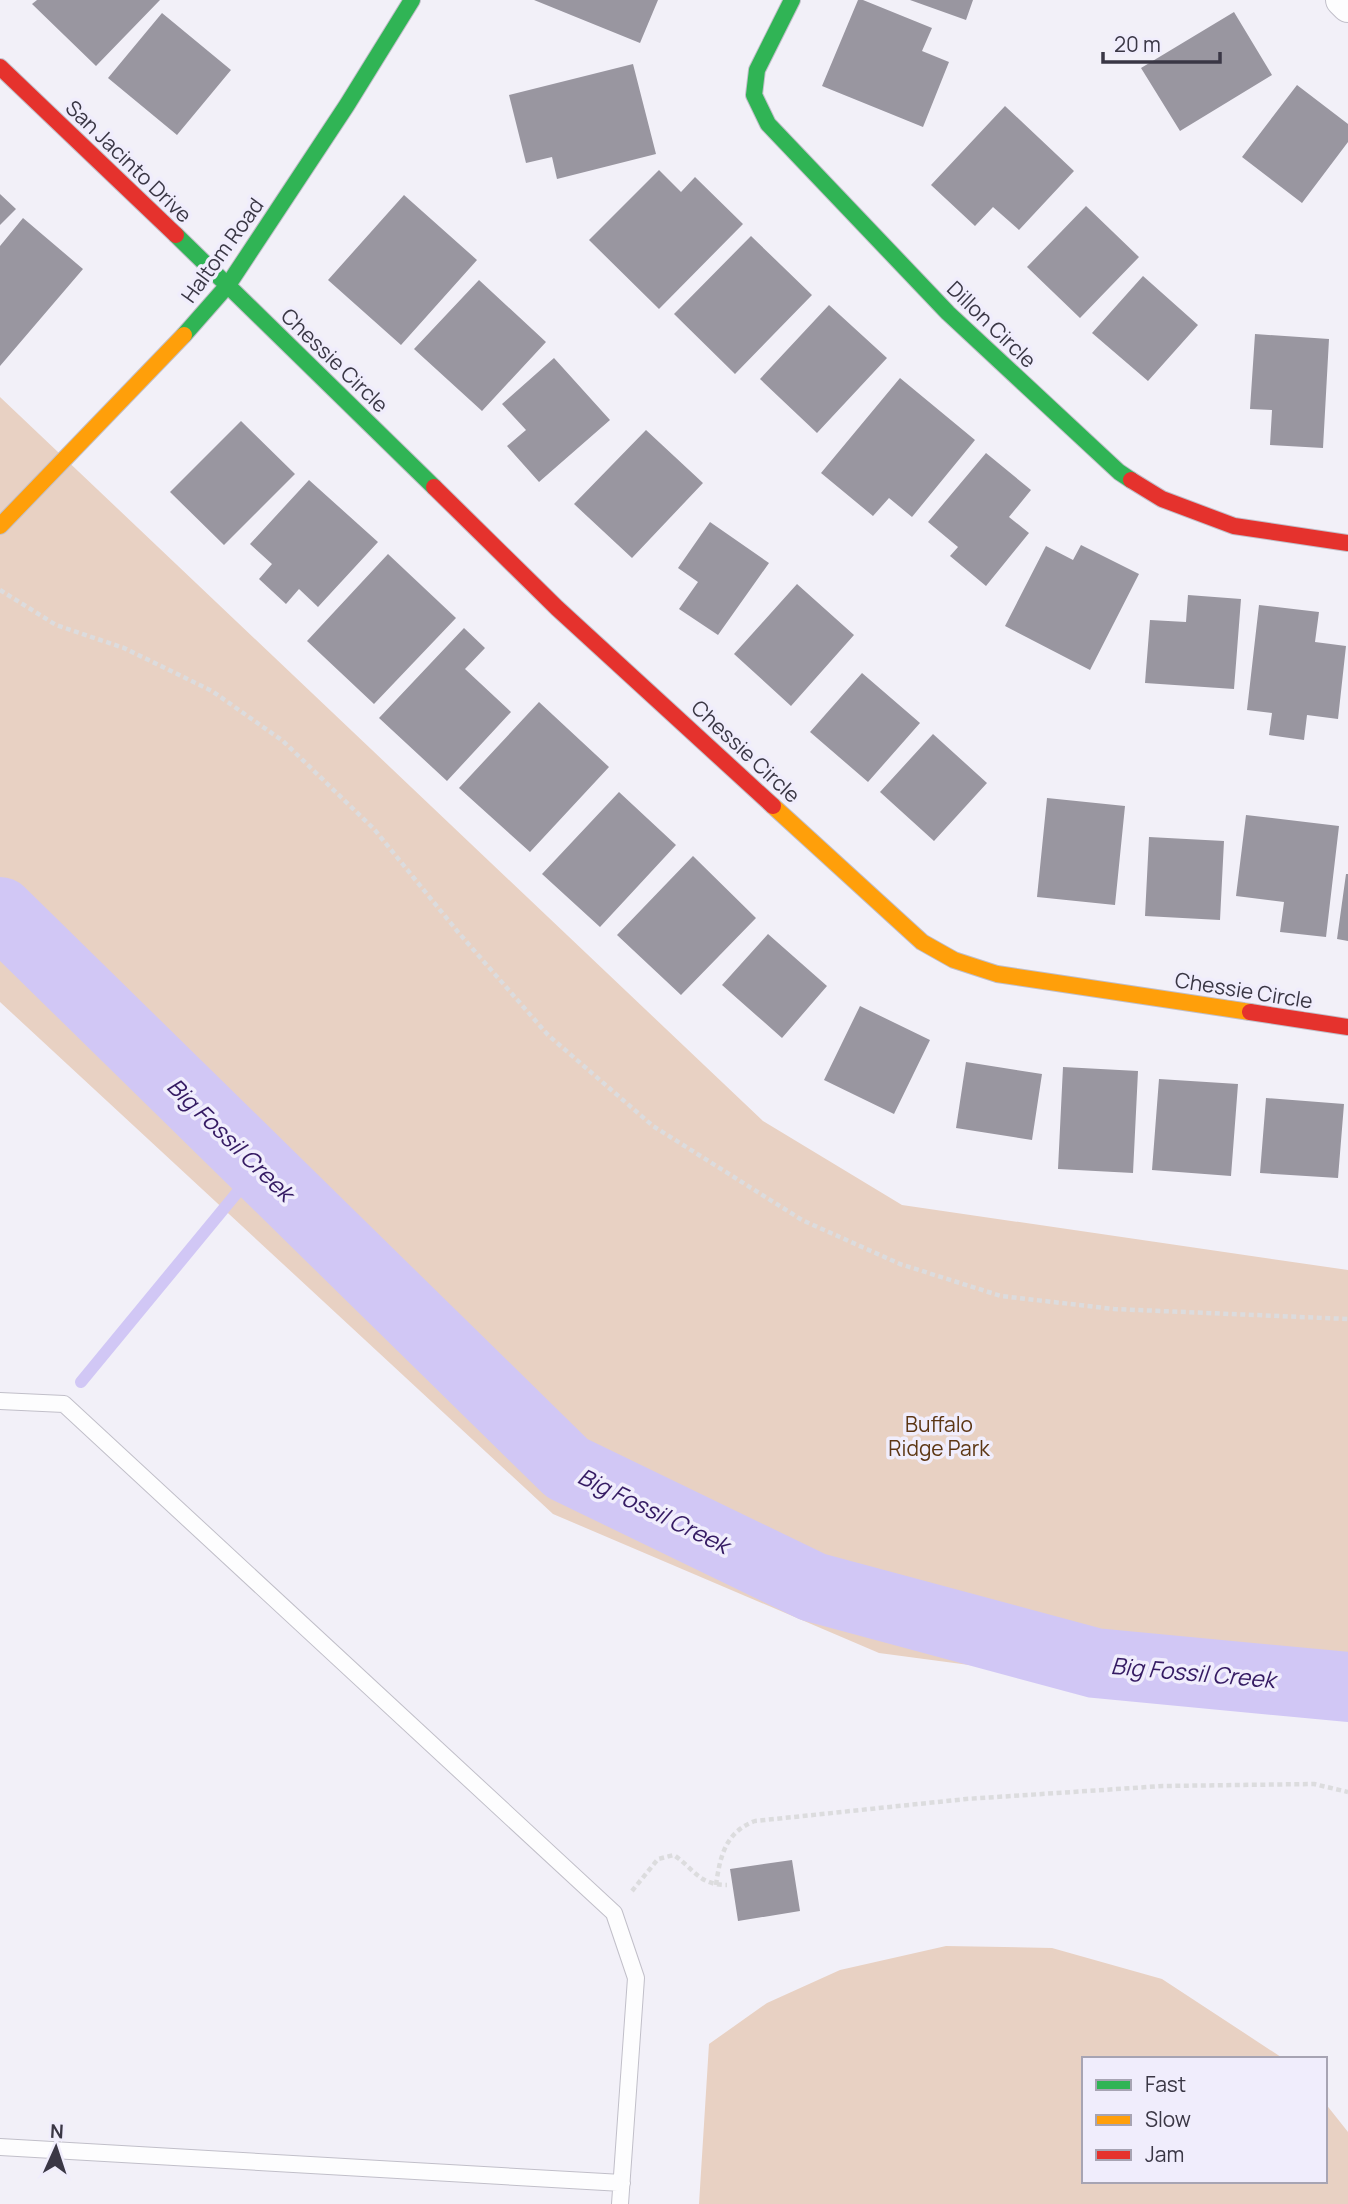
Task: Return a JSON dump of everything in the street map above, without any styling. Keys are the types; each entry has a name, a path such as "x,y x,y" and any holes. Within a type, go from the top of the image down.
{"street":[{"name":"Haltom Road","path":"0,526 155,368 228,285 347,105 412,0"},
{"name":"Dillon Circle","path":"792,0 757,70 754,95 768,124 948,313 1119,472 1162,499 1234,526 1348,543"},
{"path":"1342,0 1348,6"},
{"name":"San Jacinto Drive","path":"0,67 228,285"},
{"name":"Chessie Circle","path":"228,285 557,607 922,943 954,960 998,974 1348,1027"}],"lane":[{"path":"0,1401 64,1404 614,1913 636,1978 620,2204"},
{"path":"0,2147 622,2183"}],"path":[{"path":"0,590 56,625 124,648 212,691 283,741 374,829 458,932 548,1035 653,1126 802,1220 901,1264 1001,1296 1114,1309 1348,1319"},
{"path":"716,1885 719,1862 726,1841 744,1825 755,1821 966,1799 1163,1786 1314,1784 1348,1792"},
{"path":"614,1913 658,1858 674,1855 701,1880 727,1885"}],"green space":[{"name":"Buffalo Ridge Park","path":"0,397 763,1121 902,1205 1348,1270 1348,1715 879,1653 553,1514 0,1002"},
{"path":"946,1946 1052,1948 1162,1979 1281,2057 1082,2057 1082,2183 1327,2183 1327,2106 1348,2132 1348,2204 699,2204 709,2044 767,2003 840,1970"}],"building":[{"path":"37,0 160,0 96,66 32,4"},
{"path":"534,0 658,0 640,43"},
{"path":"858,0 932,28 922,51 949,62 923,127 822,86"},
{"path":"910,0 973,0 966,20"},
{"path":"1234,12 1272,75 1180,131 1141,68"},
{"path":"162,13 231,70 177,135 108,78"},
{"path":"633,64 656,154 557,179 552,157 526,163 509,95"},
{"path":"1297,85 1348,124 1348,142 1302,203 1242,157"},
{"path":"1005,106 1074,171 1019,230 993,207 975,226 931,185"},
{"path":"659,170 681,192 695,177 743,224 659,309 589,240"},
{"path":"0,194 16,209 0,225"},
{"path":"404,195 477,260 401,345 328,280"},
{"path":"1086,206 1139,257 1080,318 1027,267"},
{"path":"23,218 83,269 0,366 0,246"},
{"path":"751,236 812,295 735,374 674,314"},
{"path":"1143,276 1198,325 1148,381 1092,333"},
{"path":"479,280 546,342 482,411 414,349"},
{"path":"829,305 887,358 817,433 760,379"},
{"path":"1255,334 1329,339 1323,448 1270,445 1272,410 1250,409"},
{"path":"554,358 610,420 539,482 507,446 526,430 502,404"},
{"path":"900,378 975,440 912,517 889,498 873,516 821,473"},
{"path":"241,421 295,474 224,545 170,492"},
{"path":"646,430 703,483 632,558 574,504"},
{"path":"986,453 1031,490 1009,517 1029,533 986,586 950,556 958,547 928,522"},
{"path":"309,480 378,542 318,607 299,589 286,604 259,579 272,564 250,544"},
{"path":"710,522 769,563 718,635 679,609 698,582 678,568"},
{"path":"1081,545 1139,574 1090,670 1005,626 1046,546 1073,560"},
{"path":"388,554 456,618 374,704 307,641"},
{"path":"797,584 854,635 791,706 734,654"},
{"path":"1188,595 1241,599 1234,689 1145,683 1150,620 1186,622"},
{"path":"1259,605 1319,612 1315,642 1346,646 1338,719 1307,715 1304,740 1269,735 1272,713 1247,710"},
{"path":"464,628 485,648 465,669 511,712 447,781 379,718"},
{"path":"862,673 920,723 868,782 810,732"},
{"path":"539,702 609,767 530,852 459,788"},
{"path":"933,734 987,783 934,841 880,792"},
{"path":"619,792 676,845 600,927 542,874"},
{"path":"1047,798 1125,806 1115,905 1037,897"},
{"path":"1246,815 1339,826 1326,937 1280,932 1284,902 1236,896"},
{"path":"1149,837 1224,841 1220,920 1145,916"},
{"path":"693,856 756,918 681,995 617,935"},
{"path":"1348,874 1348,941 1337,939"},
{"path":"768,934 827,986 782,1038 722,985"},
{"path":"860,1006 930,1040 894,1114 824,1080"},
{"path":"966,1062 1042,1074 1032,1140 956,1128"},
{"path":"1063,1067 1138,1071 1133,1173 1058,1169"},
{"path":"1159,1079 1238,1084 1231,1176 1152,1170"},
{"path":"1266,1098 1344,1104 1338,1178 1260,1173"},
{"path":"792,1860 800,1911 738,1921 730,1869"}],"waterway":[{"name":"Big Fossil Creek","path":"0,912 567,1468 813,1587 1095,1663 1348,1687"},
{"path":"81,1382 259,1166"}],"traffic: fast":[{"path":"184,335 228,285 347,105 412,0"},
{"path":"792,0 757,70 754,95 768,124 948,313 1119,472 1131,480"},
{"path":"176,235 434,487"}],"traffic: slow":[{"path":"0,526 184,335"},
{"path":"773,806 922,942 954,960 997,974 1250,1012"}],"traffic: jam":[{"path":"0,67 176,235"},
{"path":"1131,480 1162,499 1234,526 1348,543"},
{"path":"434,487 557,608 773,806"},
{"path":"1250,1012 1348,1027"}]}
